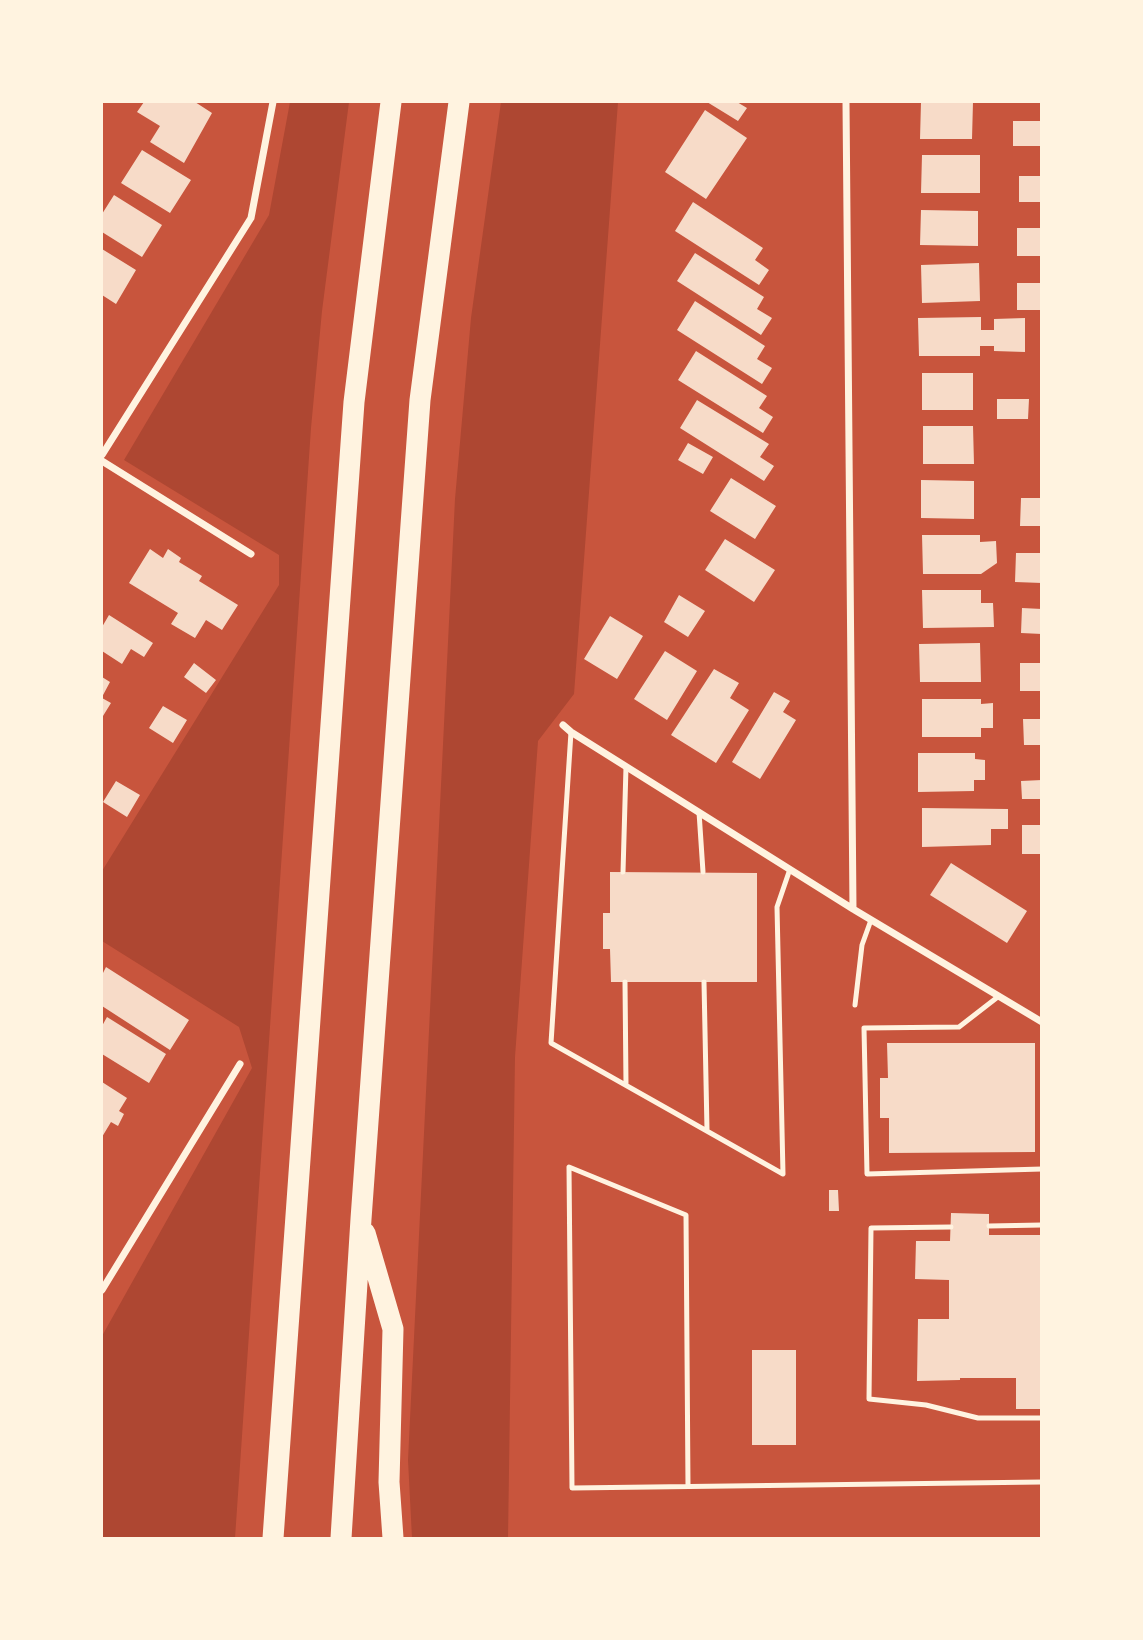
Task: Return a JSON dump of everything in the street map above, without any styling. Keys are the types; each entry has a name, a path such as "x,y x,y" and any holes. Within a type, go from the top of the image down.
{"highway":[{"path":"273,1538 354,402 391,102"},
{"path":"341,1538 361,1219 420,400 459,102"},
{"path":"361,1219 393,1329 388,1482 393,1538"}],"street":[{"path":"102,455 251,218 273,102"},
{"path":"846,102 853,909"},
{"path":"102,461 251,554"},
{"path":"563,724 571,732 853,909 1041,1022"},
{"path":"102,1290 240,1064"}],"lane":[{"path":"571,732 551,1042 783,1174 777,907 790,869"},
{"path":"623,872 626,767"},
{"path":"699,812 703,872"},
{"path":"855,1005 862,945 871,920"},
{"path":"625,982 626,1086"},
{"path":"704,982 707,1130"},
{"path":"999,996 959,1027 864,1028 867,1174 1041,1169"},
{"path":"688,1486 686,1215 569,1167 572,1488 1041,1482"},
{"path":"989,1226 1041,1225"},
{"path":"951,1227 871,1228 869,1399 926,1405 978,1418 1041,1418"}],"shaded area":[{"path":"290,102 349,102 322,311 311,428 235,1538 102,1538 102,1336 252,1068 239,1027 102,941 102,871 279,585 279,555 124,460 269,215"},
{"path":"501,102 618,102 574,694 538,741 515,1057 508,1538 412,1538 408,1460 455,499 471,318"}],"building":[{"path":"144,102 195,102 212,113 184,163 150,142 160,126 137,112"},
{"path":"707,102 737,102 747,108 738,121"},
{"path":"921,102 973,102 972,139 920,139"},
{"path":"705,110 747,138 706,199 665,172"},
{"path":"1013,121 1042,121 1042,146 1013,146"},
{"path":"142,150 191,180 170,213 121,183"},
{"path":"922,155 980,155 980,193 921,193"},
{"path":"1019,176 1042,176 1042,202 1019,202"},
{"path":"114,195 162,225 142,257 102,232 102,214"},
{"path":"693,202 763,248 755,260 769,270 759,285 675,231"},
{"path":"921,210 978,211 978,246 920,245"},
{"path":"1017,228 1042,228 1042,256 1017,256"},
{"path":"102,249 136,270 116,304 102,295"},
{"path":"695,253 764,297 757,309 772,318 761,335 677,281"},
{"path":"979,263 980,301 922,303 921,265"},
{"path":"1017,283 1042,283 1042,310 1017,310"},
{"path":"695,301 765,346 757,359 772,368 762,384 677,330"},
{"path":"981,317 981,330 994,330 994,319 1025,318 1025,352 994,351 994,346 980,346 980,356 919,356 918,318"},
{"path":"696,351 767,396 759,408 773,417 763,433 678,380"},
{"path":"922,373 973,373 973,410 922,410"},
{"path":"997,399 1029,399 1028,419 997,419"},
{"path":"697,400 769,444 760,457 774,466 764,481 680,428"},
{"path":"923,426 973,426 974,464 923,464"},
{"path":"688,443 713,457 703,474 678,460"},
{"path":"731,478 776,506 755,539 710,511"},
{"path":"921,480 974,481 974,519 921,518"},
{"path":"1021,498 1042,498 1042,526 1020,526"},
{"path":"922,535 980,535 980,542 996,541 997,563 981,574 923,574"},
{"path":"725,539 775,570 754,602 705,570"},
{"path":"150,549 163,558 168,549 181,558 179,562 202,576 199,581 238,605 222,630 206,620 195,638 171,624 178,613 129,583"},
{"path":"1016,553 1042,553 1042,583 1015,582"},
{"path":"922,590 981,590 981,603 993,603 994,627 923,628"},
{"path":"679,595 705,611 688,637 664,622"},
{"path":"1022,608 1042,609 1042,634 1021,633"},
{"path":"109,615 153,643 144,657 131,649 122,664 102,651 102,627"},
{"path":"610,616 643,636 617,679 584,659"},
{"path":"980,643 981,682 920,682 919,644"},
{"path":"665,651 697,671 667,720 634,699"},
{"path":"194,663 216,680 206,693 184,677"},
{"path":"1020,663 1042,663 1042,691 1020,691"},
{"path":"714,669 739,683 730,698 749,710 716,763 671,735"},
{"path":"102,677 110,682 102,697"},
{"path":"774,692 790,701 783,712 796,720 760,779 732,762"},
{"path":"102,698 111,703 103,716 102,715"},
{"path":"922,699 981,699 981,704 993,703 993,728 981,728 981,737 922,737"},
{"path":"163,706 187,720 173,743 149,728"},
{"path":"1023,719 1042,719 1042,745 1024,745"},
{"path":"918,753 975,753 975,759 985,760 985,780 974,780 974,791 918,792"},
{"path":"1042,780 1042,799 1022,799 1021,781"},
{"path":"116,781 140,795 127,817 103,802"},
{"path":"922,808 1008,809 1008,829 991,829 991,845 922,847"},
{"path":"1022,825 1042,825 1042,854 1022,854"},
{"path":"951,863 1027,911 1007,943 930,895"},
{"path":"610,872 757,873 757,982 611,982 610,949 603,949 603,913 610,913"},
{"path":"106,967 189,1020 170,1050 102,1006 102,975"},
{"path":"107,1017 166,1054 149,1083 102,1054 102,1026"},
{"path":"887,1043 1035,1043 1035,1152 889,1153 889,1118 880,1118 880,1078 888,1078"},
{"path":"102,1082 127,1098 119,1111 124,1114 118,1126 111,1122 102,1137"},
{"path":"829,1190 838,1190 839,1211 829,1211"},
{"path":"951,1213 989,1214 989,1235 1042,1235 1042,1409 1016,1409 1016,1378 917,1381 918,1319 949,1319 949,1280 915,1279 916,1241 950,1241"},
{"path":"752,1350 796,1350 796,1445 752,1445"}]}
